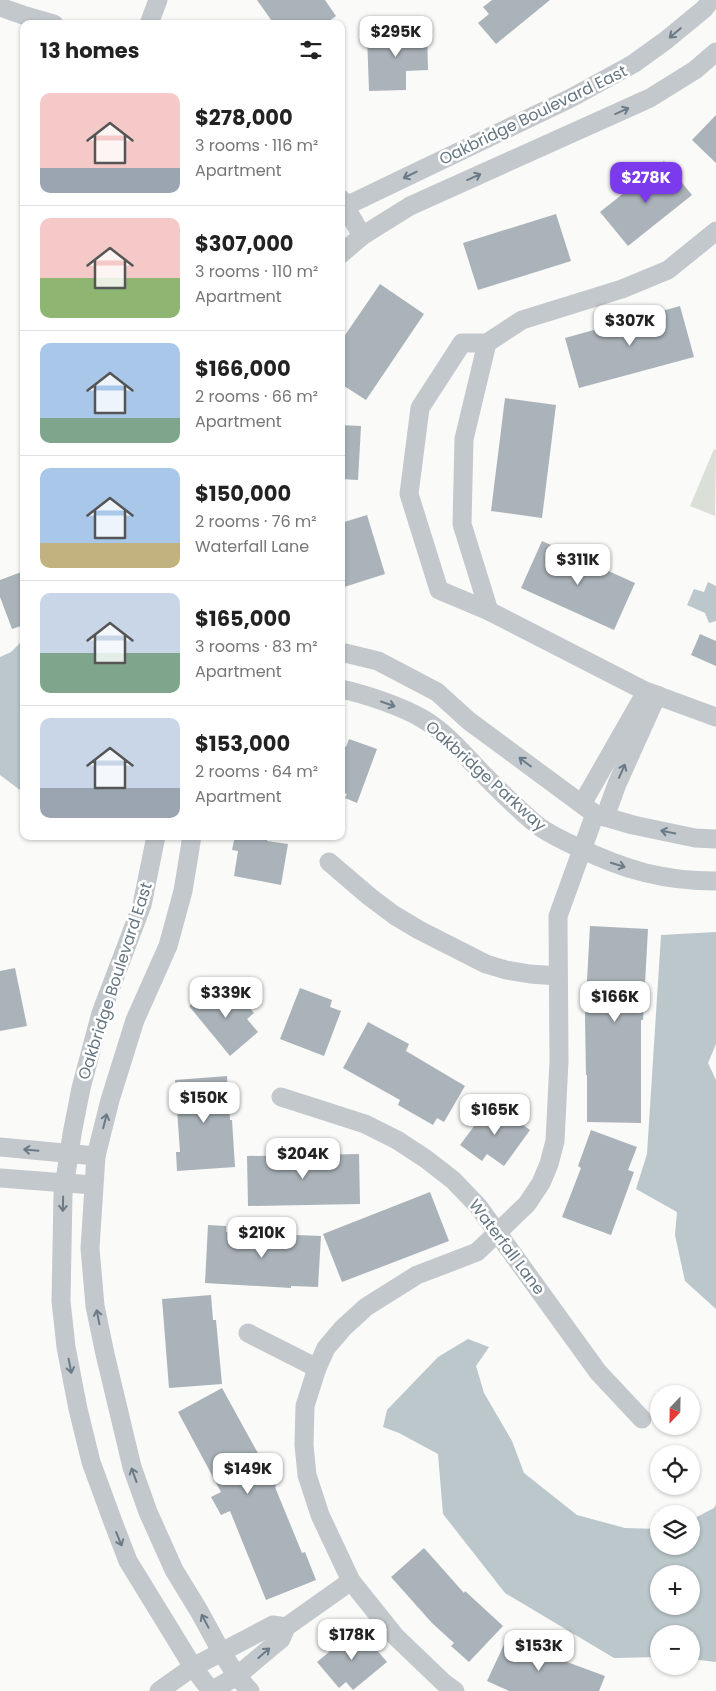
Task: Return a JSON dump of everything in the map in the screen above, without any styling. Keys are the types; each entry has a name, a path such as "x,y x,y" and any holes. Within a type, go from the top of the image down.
{"street":[{"path":"150,20 158,0"},
{"name":"Oakbridge Boulevard East","path":"345,204 571,98 633,64 704,9 711,0"},
{"path":"0,7 40,20"},
{"name":"Oakbridge Boulevard East","path":"345,251 362,236 410,206 650,98 695,70 716,52"},
{"path":"345,208 362,236"},
{"path":"716,231 668,270 622,289 522,320 487,343 462,343 420,408 409,494 439,590 489,611 651,693 716,717"},
{"path":"487,343 464,439 462,524 489,611"},
{"name":"Oakbridge Parkway","path":"345,653 378,661 437,692 469,721 594,812 633,825 695,838 716,839"},
{"name":"Oakbridge Parkway","path":"345,690 398,708 424,720 457,746 490,782 539,826 582,850 609,862 650,875 690,881 716,881"},
{"path":"594,812 617,784 651,693"},
{"path":"455,1691 395,1636 351,1581 320,1515 307,1475 304,1445 305,1406 317,1368 326,1348 343,1328 366,1307 417,1275 477,1252 498,1234 527,1204 540,1183 549,1164 555,1141 559,1061 558,916 594,812 635,713 651,693"},
{"name":"Oakbridge Boulevard East","path":"155,840 142,905 101,1013 81,1088 64,1182 62,1301 66,1347 91,1462 128,1562 193,1667 211,1691"},
{"name":"Oakbridge Boulevard East","path":"191,840 183,891 168,946 135,1020 110,1100 96,1156 90,1248 96,1306 105,1354 132,1467 148,1512 174,1570 222,1653 237,1676 250,1691"},
{"path":"329,862 370,898 394,915 486,964 530,974 558,976"},
{"name":"Waterfall Lane","path":"281,1097 365,1124 397,1140 426,1158 452,1180 478,1206 598,1372 642,1419"},
{"path":"0,1147 96,1156"},
{"path":"0,1178 93,1185"},
{"path":"248,1333 317,1368"},
{"path":"211,1691 237,1676 281,1639 286,1627 351,1581"},
{"path":"159,1691 193,1667 273,1625 286,1627"}],"shaded area":[{"path":"714,449 716,450 715,516 690,506"},
{"path":"708,582 716,586 716,621 709,623 705,613 687,605 694,589 704,592"},
{"path":"20,643 20,790 0,775 0,657 11,652"},
{"path":"716,932 716,1044 708,1063 716,1080 716,1309 685,1281 675,1235 677,1212 636,1189 647,1154 661,935"},
{"path":"468,1339 489,1347 476,1366 484,1393 512,1441 524,1473 577,1515 625,1528 650,1529 650,1555 700,1555 700,1515 714,1508 716,1504 716,1662 700,1660 700,1625 650,1625 650,1657 614,1658 505,1593 443,1514 438,1454 399,1433 383,1427 387,1410 438,1357"}],"building":[{"path":"257,0 325,0 336,16 330,20 271,20"},
{"path":"492,0 550,0 496,44 478,23 489,14 483,7"},
{"path":"427,29 428,70 406,71 406,90 369,91 367,35 395,34 395,30"},
{"path":"716,115 716,163 692,140"},
{"path":"664,161 692,195 628,246 600,212"},
{"path":"556,214 571,261 478,290 463,243"},
{"path":"380,284 424,314 366,400 345,387 345,335"},
{"path":"680,306 694,357 579,388 565,338"},
{"path":"505,398 556,405 542,518 491,511"},
{"path":"345,425 361,426 358,480 345,479"},
{"path":"367,515 385,574 345,587 345,522"},
{"path":"542,541 635,583 614,630 521,588"},
{"path":"20,572 20,626 12,629 0,597 0,580"},
{"path":"700,634 716,641 716,666 691,655"},
{"path":"349,739 377,749 357,803 345,798 347,794 345,793 346,747"},
{"path":"234,840 267,840 288,844 281,885 234,876 238,851 232,850"},
{"path":"590,926 648,929 643,1020 641,1020 641,1123 587,1122 585,1017"},
{"path":"15,968 27,1026 0,1031 0,971"},
{"path":"231,985 254,1013 247,1019 258,1032 230,1056 189,1006 207,992 213,1000"},
{"path":"300,988 332,1000 330,1007 341,1011 324,1056 280,1039"},
{"path":"368,1022 409,1044 406,1051 465,1086 444,1122 437,1118 433,1125 398,1105 400,1100 343,1068"},
{"path":"227,1076 235,1167 177,1171 176,1152 180,1152 175,1080"},
{"path":"492,1102 530,1130 504,1166 487,1154 482,1161 460,1145"},
{"path":"591,1130 637,1147 628,1170 634,1172 611,1235 562,1217 581,1168 578,1166"},
{"path":"359,1154 360,1204 248,1206 247,1156"},
{"path":"430,1192 449,1241 342,1282 323,1234"},
{"path":"208,1225 226,1226 226,1232 321,1236 318,1287 291,1286 291,1288 205,1283"},
{"path":"211,1295 213,1320 216,1320 222,1384 169,1388 162,1299"},
{"path":"222,1388 276,1486 302,1553 305,1552 316,1580 266,1600 230,1511 221,1515 211,1497 221,1492 178,1412"},
{"path":"424,1548 464,1593 465,1591 503,1626 469,1662 451,1646 454,1643 432,1623 391,1577"},
{"path":"358,1628 387,1662 353,1690 346,1682 339,1688 317,1662"},
{"path":"508,1636 548,1655 605,1676 599,1691 509,1691 487,1681"}]}
